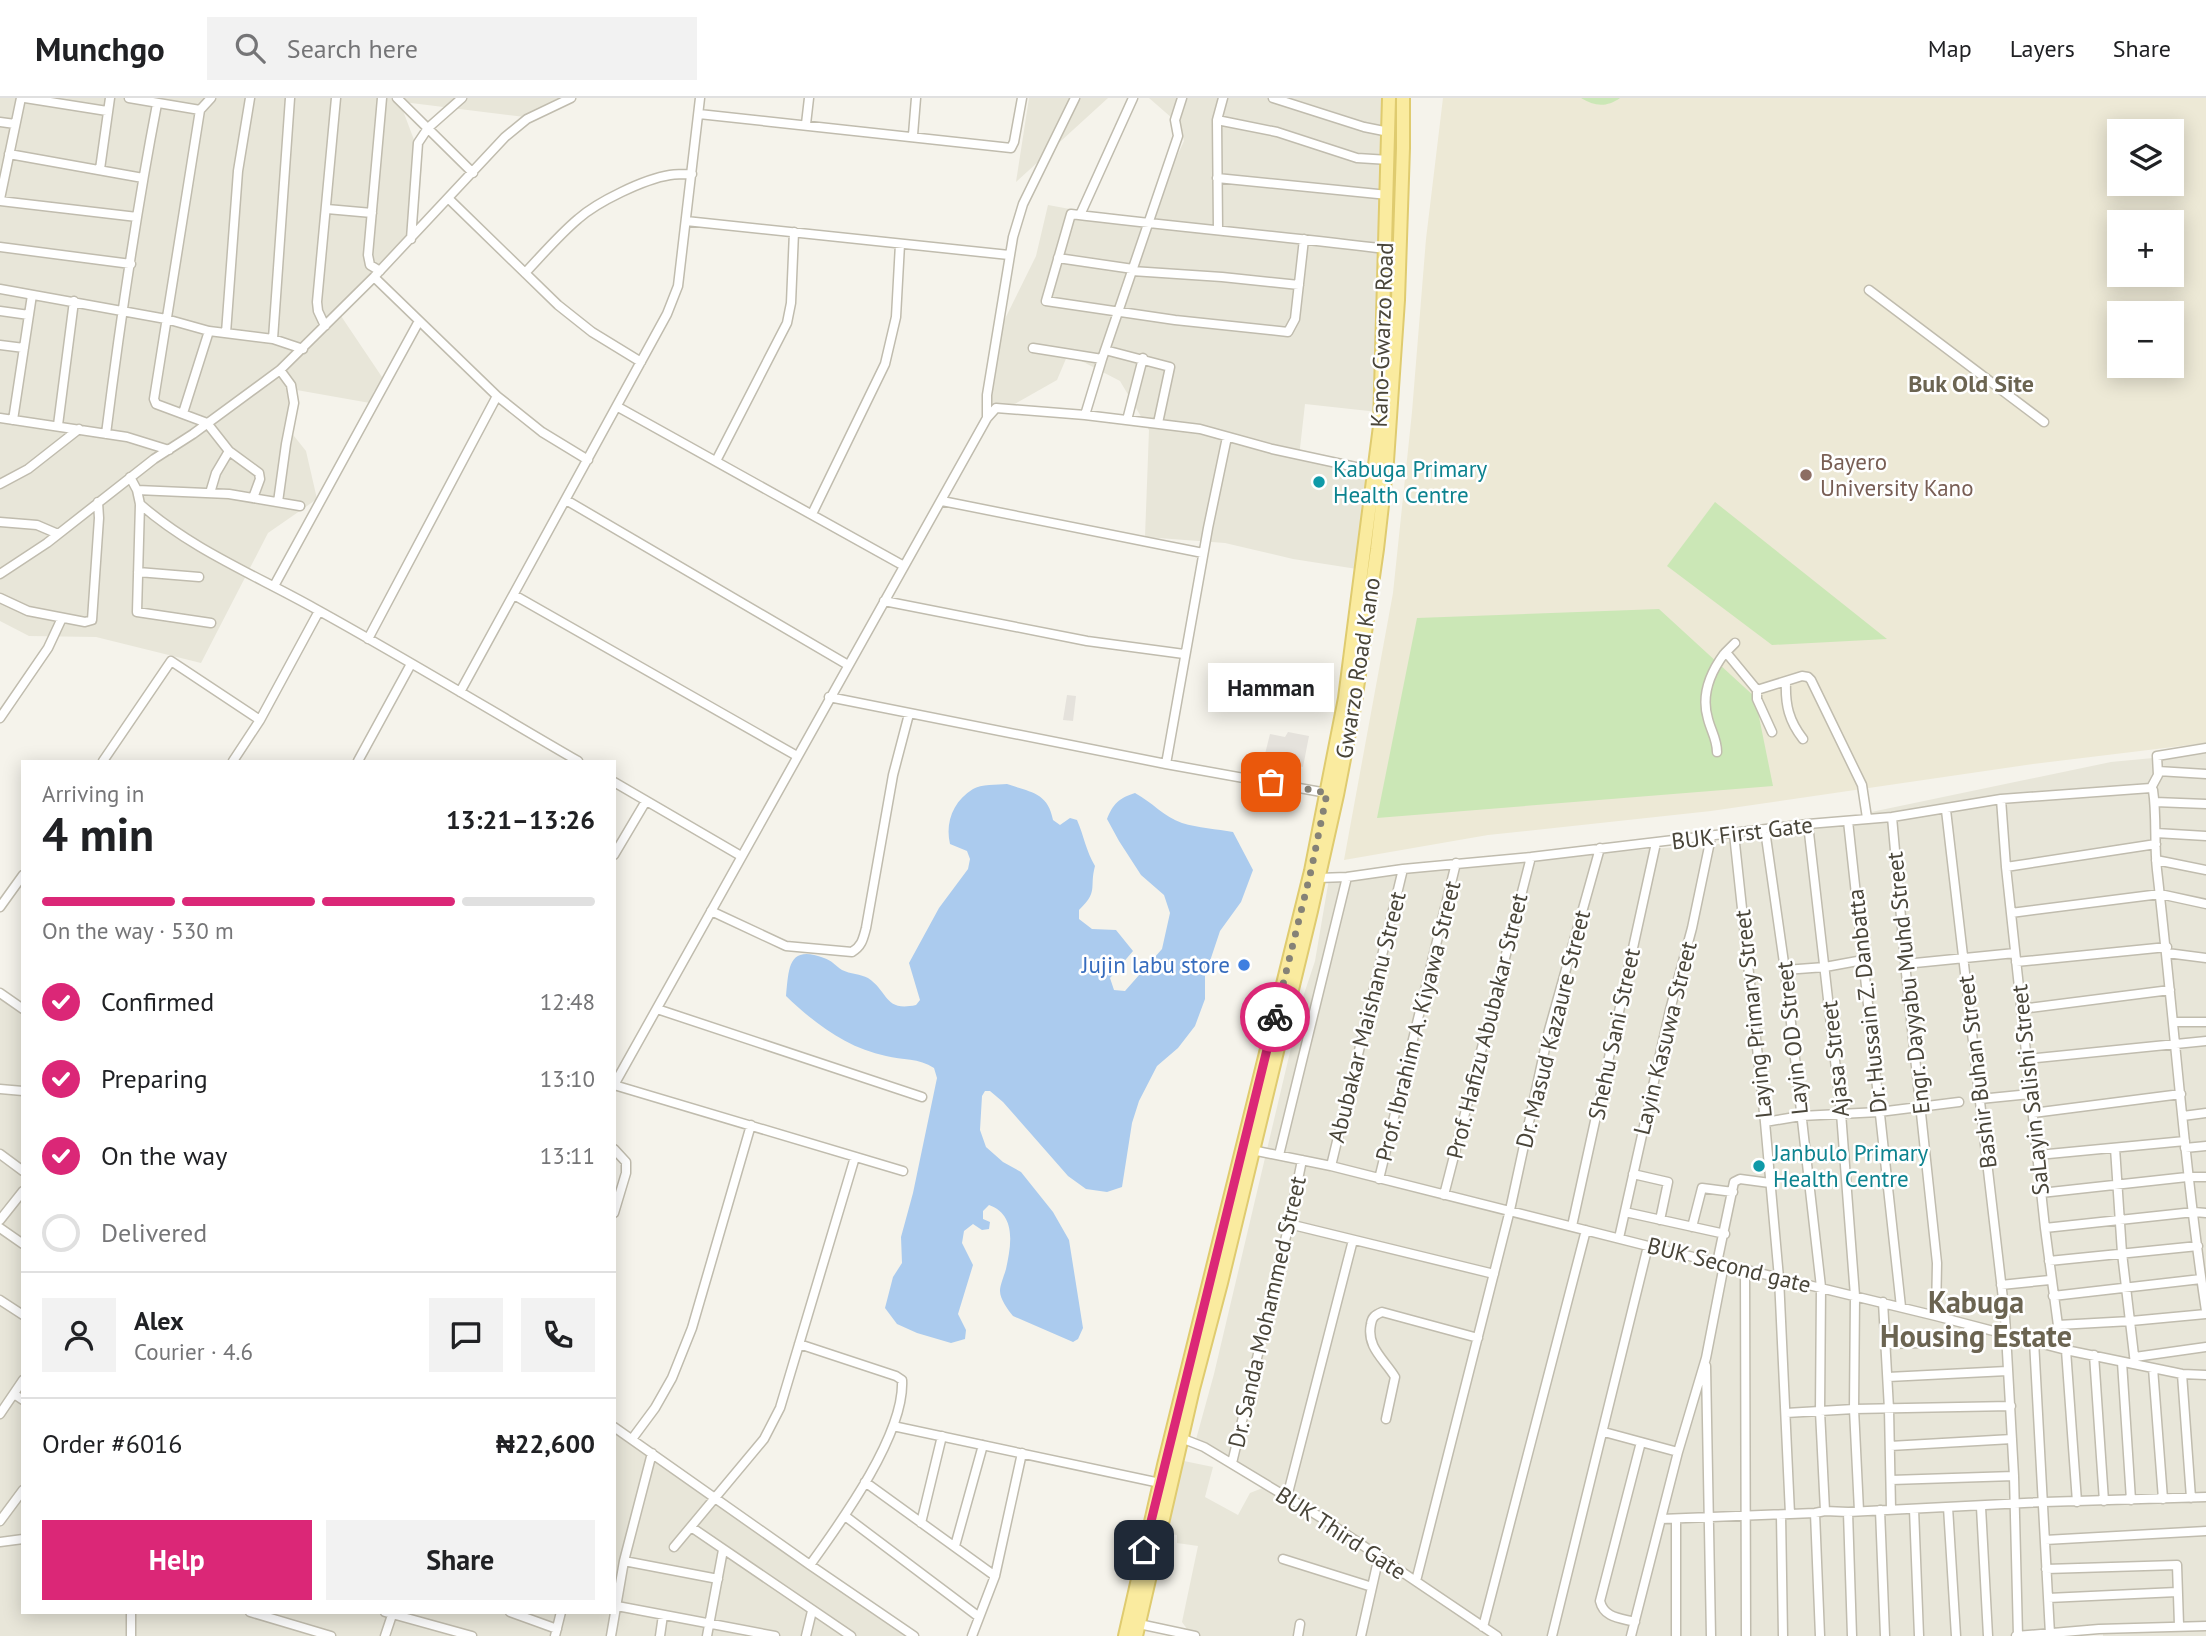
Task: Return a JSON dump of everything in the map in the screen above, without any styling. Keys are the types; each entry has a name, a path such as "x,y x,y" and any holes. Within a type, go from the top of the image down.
{"main road":[{"name":"Kano-Gwarzo Road","path":"1125,1636 1145,1572 1160,1483 1304,897 1327,793 1342,741 1345,698 1380,426 1389,98"},
{"name":"Gwarzo Road Kano","path":"1138,1630 1145,1572 1221,1283 1318,878 1342,741 1364,643 1387,461 1398,300 1403,98"}],"street":[{"path":"107,111 23,98 0,200 137,217"},
{"path":"100,169 110,98"},
{"path":"129,98 200,110"},
{"path":"211,98 200,110 154,402 207,423 229,451 259,473 260,479 254,498"},
{"path":"226,333 237,171 250,98"},
{"path":"273,339 290,98"},
{"path":"325,326 317,302 336,98"},
{"path":"382,98 368,261 370,265 419,321 497,397 542,432 588,460"},
{"path":"396,98 473,173"},
{"path":"411,239 418,143 428,128 462,98"},
{"path":"0,574 47,543 130,477 280,370 411,239 505,137 527,119 571,98"},
{"path":"460,692 667,314 678,286 700,98"},
{"path":"806,124 809,98"},
{"path":"912,135 916,98"},
{"path":"987,418 987,395 1009,255 1023,204 1075,98"},
{"path":"1080,215 1133,98"},
{"path":"1085,415 1178,136 1175,120 1182,98"},
{"path":"1218,229 1217,120 1223,98"},
{"path":"1273,98 1364,127 1389,132"},
{"path":"699,114 912,135 1011,148 1024,100"},
{"path":"106,434 122,311 157,104"},
{"path":"1217,120 1277,132 1357,158 1389,160"},
{"path":"0,122 15,124"},
{"path":"9,154 143,178"},
{"path":"525,273 588,211 619,194 656,179 692,174"},
{"path":"1217,178 1388,195"},
{"path":"449,199 558,305 592,332 641,362"},
{"path":"327,209 372,213"},
{"path":"1304,239 1295,319 1288,331 1175,320 1046,302 1071,215 1218,229 1386,248"},
{"path":"686,221 1009,255"},
{"path":"716,461 787,323 791,303 794,232"},
{"path":"812,514 885,364 895,317 900,244"},
{"path":"0,247 131,264"},
{"path":"1058,258 1132,270 1299,285"},
{"path":"0,289 166,319 209,331 273,339 303,348"},
{"path":"1869,290 2044,422"},
{"path":"13,420 32,295"},
{"path":"58,425 74,301"},
{"path":"0,311 29,315"},
{"path":"274,586 419,321"},
{"path":"183,413 209,331"},
{"path":"0,345 24,348"},
{"path":"1033,348 1102,359"},
{"path":"1105,350 1170,366 1158,423"},
{"path":"1127,420 1143,358"},
{"path":"278,502 294,403 291,385 280,370"},
{"path":"368,639 497,397"},
{"path":"618,407 904,566"},
{"path":"616,1081 987,418 996,408 1085,415 1200,429 1374,471"},
{"path":"0,418 127,437 169,450"},
{"path":"0,484 28,469 79,429"},
{"path":"1166,764 1184,654 1227,437"},
{"path":"210,493 216,473 229,451"},
{"path":"130,477 140,504 136,610 138,613 211,623"},
{"path":"137,490 210,493 300,506"},
{"path":"566,500 848,665"},
{"path":"942,501 1203,553"},
{"path":"0,598 18,608 62,618 88,622 93,618 98,502"},
{"path":"140,504 187,540 319,611 576,760"},
{"path":"0,522 37,525 58,534"},
{"path":"138,572 199,577"},
{"path":"514,595 797,756"},
{"path":"884,601 1087,641 1184,654"},
{"path":"234,760 260,720 319,611"},
{"path":"0,718 48,648 62,618"},
{"path":"1717,752 1716,737 1707,713 1706,692 1713,670 1735,643"},
{"path":"1725,653 1740,667 1757,690 1757,699 1772,732"},
{"path":"104,760 171,662 260,720"},
{"path":"359,760 411,664"},
{"path":"1757,690 1802,676 1811,680 1862,785 1867,818"},
{"path":"1786,681 1788,713 1793,726 1803,739"},
{"path":"830,697 1327,793"},
{"path":"711,911 786,946 852,952 858,949 862,945 866,928 893,775 909,714"},
{"path":"2058,1325 2206,1313 2201,1279 2202,1261 2198,1246 2201,1235 2193,1212 2188,1177 2156,860 2155,802 2151,788 2158,771 2157,758 2160,754 2206,748"},
{"path":"2158,771 2206,774"},
{"path":"616,783 741,856"},
{"name":"BUK First Gate","path":"1318,878 1892,817 2001,799 2151,788"},
{"name":"SaLayin Salishi Street","path":"2001,799 2050,1280 2063,1349 2077,1502"},
{"path":"616,852 646,801"},
{"path":"2155,802 2206,804"},
{"name":"Bashir Buhan Street","path":"1946,810 2006,1334 2014,1476 2018,1636"},
{"name":"Engr. Dayyabu Muhd Street","path":"1892,817 1937,1263 1936,1315"},
{"name":"Dr. Hussain Z. Danbatta","path":"1848,821 1901,1307"},
{"name":"Ajasa Street","path":"1808,824 1841,1113 1855,1296 1854,1409 1859,1511"},
{"name":"Layin OD Street","path":"1765,830 1785,970 1821,1287 1820,1411 1825,1511"},
{"path":"2156,833 2206,835"},
{"name":"Laying Primary Street","path":"1734,834 1779,1278 1786,1413 1783,1636"},
{"name":"Layin Kasuwa Street","path":"1619,1238 1711,837"},
{"name":"Shehu Sani Street","path":"1572,1226 1656,843"},
{"path":"2006,867 2156,844"},
{"name":"Dr. Masud Kazaure Street","path":"1416,1581 1510,1210 1549,1030 1600,848"},
{"name":"Prof. Hafizu Abubakar Street","path":"1444,1195 1531,857"},
{"path":"2156,860 2206,870"},
{"name":"Prof. Ibrahim A. Kiyawa Street","path":"1379,1179 1456,863"},
{"name":"Abubakar Maishanu Street","path":"1331,1166 1403,869"},
{"path":"1279,1155 1347,877"},
{"path":"0,907 21,878"},
{"path":"2011,913 2160,894 2206,904"},
{"path":"1905,964 1964,957 2167,950 2206,958"},
{"path":"1785,970 1825,967 1863,960"},
{"path":"2021,1009 2170,990"},
{"path":"0,993 21,1008"},
{"path":"657,1009 922,1097"},
{"path":"2173,1023 2206,1022"},
{"path":"2027,1059 2206,1041"},
{"path":"616,1086 903,1171"},
{"path":"0,1089 21,1091"},
{"path":"1980,1099 2030,1094"},
{"path":"2032,1113 2181,1094"},
{"path":"1765,1122 1801,1116 1879,1112 1959,1102"},
{"path":"2183,1116 2206,1113"},
{"path":"632,1439 655,1408 672,1378 692,1328 751,1125"},
{"path":"2038,1155 2185,1144 2206,1146"},
{"path":"2115,1148 2122,1253 2135,1361 2206,1348"},
{"name":"BUK Second gate","path":"1252,1150 1331,1166 2122,1363 2135,1361 2153,1368 2206,1376"},
{"path":"616,1151 626,1162 626,1173 616,1206"},
{"path":"0,1154 21,1170"},
{"path":"674,1547 764,1439 780,1408 855,1157"},
{"name":"Dr. Sanda Mohammed Street","path":"1232,1463 1302,1160"},
{"path":"1633,1174 1668,1182 1660,1220"},
{"path":"2041,1193 2206,1177"},
{"path":"1631,1636 1678,1452 1706,1358 1724,1234 1736,1180 1770,1183"},
{"path":"1692,1227 1702,1188 1733,1192"},
{"path":"0,1220 21,1194"},
{"path":"1625,1212 1724,1234"},
{"path":"2045,1228 2193,1212 2206,1213"},
{"path":"1289,1224 1494,1274"},
{"path":"0,1228 21,1243"},
{"path":"1483,1627 1586,1230"},
{"path":"1287,1497 1353,1240"},
{"path":"1552,1636 1648,1246"},
{"path":"2049,1261 2198,1246"},
{"path":"1745,1270 1746,1636"},
{"path":"2053,1296 2201,1279"},
{"path":"2001,1285 2050,1280"},
{"path":"0,1300 21,1314"},
{"path":"1883,1302 1891,1509"},
{"path":"1386,1419 1395,1377 1369,1337 1371,1320 1375,1315 1382,1312 1478,1338"},
{"path":"1886,1345 1959,1342 1971,1326"},
{"path":"2034,1341 2050,1634"},
{"path":"799,1344 902,1380 893,1426 845,1516 810,1565"},
{"path":"2094,1355 2104,1502"},
{"path":"1706,1358 1711,1636"},
{"path":"2122,1363 2131,1500"},
{"path":"2153,1368 2163,1499"},
{"path":"1888,1377 2007,1371"},
{"path":"2182,1374 2191,1498"},
{"path":"0,1414 21,1383"},
{"path":"14,1394 21,1399"},
{"path":"1786,1413 2011,1406"},
{"path":"893,1426 1160,1483"},
{"path":"616,1428 914,1636"},
{"path":"1604,1432 1678,1452"},
{"path":"921,1523 942,1436"},
{"name":"BUK Third Gate","path":"1181,1438 1204,1447 1287,1497 1497,1636"},
{"path":"1890,1446 2012,1439"},
{"path":"1635,1622 1608,1615 1602,1609 1600,1601 1641,1442"},
{"path":"955,1546 983,1445"},
{"path":"972,1636 995,1576 1022,1453"},
{"path":"652,1454 616,1601 663,1615 775,1636"},
{"path":"1891,1480 2014,1476"},
{"path":"865,1482 995,1576"},
{"path":"0,1521 21,1493"},
{"path":"1661,1519 2206,1497"},
{"path":"1948,1507 1956,1636"},
{"path":"1981,1507 1988,1636"},
{"path":"1914,1509 1919,1636"},
{"path":"1880,1510 1885,1636"},
{"path":"1848,1512 1852,1636"},
{"path":"1815,1513 1820,1636"},
{"path":"845,1516 979,1617"},
{"path":"1676,1519 1676,1636"},
{"path":"691,1527 851,1636"},
{"path":"2045,1540 2206,1531"},
{"path":"0,1542 21,1539"},
{"path":"707,1636 723,1550"},
{"path":"1361,1636 1378,1556"},
{"path":"1283,1559 1372,1587"},
{"path":"624,1561 718,1580"},
{"path":"2046,1569 2175,1564 2178,1566 2179,1625"},
{"path":"2048,1598 2177,1592"},
{"path":"806,1636 811,1611"},
{"path":"131,1614 131,1636"},
{"path":"257,1614 331,1636"},
{"path":"385,1636 390,1614"},
{"path":"394,1614 472,1636"},
{"path":"515,1614 556,1632 560,1614"},
{"path":"611,1636 614,1614"},
{"path":"660,1636 663,1615"},
{"path":"1298,1636 1300,1624"},
{"path":"2013,1636 2179,1625 2206,1626"},
{"path":"1138,1630 1195,1636"}],"shaded area":[{"path":"0,98 391,98 402,108 422,161 417,230 339,313 386,383 374,391 370,403 291,389 286,426 306,451 317,499 268,533 201,663 96,637 29,636 0,621"},
{"path":"399,98 560,98 525,117 403,102"},
{"path":"1029,98 1108,98 1016,182"},
{"path":"1149,98 1395,98 1383,367 1378,412 1305,404 1299,457 1371,472 1357,569 1293,559 1225,543 1145,537 1149,430 1120,381 1068,354 1057,380 1013,405 988,405 1001,327 1036,256 1048,205 1146,223 1184,141 1180,125"},
{"name":"Bayero University Kano","path":"1443,98 2206,98 2206,743 2033,764 1711,811 1488,835 1344,860 1393,593 1412,412 1426,239"},
{"path":"1067,695 1076,696 1073,721 1063,720"},
{"path":"1288,732 1309,736 1303,767 1281,762 1282,756 1265,754 1270,734 1285,737"},
{"path":"2206,753 2206,1636 2103,1636 2103,1629 2028,1636 1192,1636 1182,1622 1198,1546 1177,1543 1177,1535 1166,1533 1184,1461 1213,1467 1205,1497 1238,1515 1250,1493 1265,1487 1195,1443 1214,1374 1303,997 1315,961 1330,873 1718,844 2111,762"},
{"path":"0,990 21,1005 21,1614 616,1614 616,1423 919,1636 0,1636"}],"green space":[{"path":"1581,98 1620,98 1600,105"},
{"path":"1715,502 1887,639 1772,645 1667,566"},
{"path":"1659,609 1755,697 1773,786 1377,818 1417,618"}],"water":[{"path":"1007,784 1037,794 1047,804 1053,820 1060,825 1070,818 1077,820 1095,866 1091,894 1079,910 1079,919 1092,929 1116,930 1133,951 1110,978 1114,990 1125,991 1162,949 1170,913 1164,895 1141,875 1107,819 1117,802 1135,793 1182,823 1233,832 1253,870 1241,902 1220,931 1205,976 1205,999 1195,1026 1178,1048 1157,1066 1139,1101 1132,1123 1122,1187 1107,1192 1086,1189 1068,1176 1003,1102 990,1091 985,1091 982,1096 980,1130 986,1147 1003,1162 1021,1172 1053,1212 1069,1240 1083,1328 1078,1339 1073,1342 1013,1316 1005,1304 1000,1291 1008,1260 1010,1232 1004,1216 989,1205 983,1211 983,1219 990,1222 989,1229 982,1230 973,1224 964,1231 962,1243 973,1265 958,1314 966,1330 965,1339 951,1343 897,1324 885,1308 893,1277 902,1263 901,1237 937,1078 934,1068 916,1061 872,1052 845,1041 808,1016 786,996 792,962 803,954 827,959 842,970 868,978 898,1006 916,1005 920,1000 909,963 939,908 968,869 970,859 967,851 950,844 952,813 960,800 976,787"}],"way so far":[{"path":"1271,782 1327,793 1275,1017"}],"place":[{"name":"Bayero University Kano","path":"1806,475"},
{"name":"Kabuga Primary Health Centre","path":"1319,482"},
{"name":"Hamman","path":"1271,782"},
{"name":"Jujin labu store","path":"1244,965"},
{"name":"Janbulo Primary Health Centre","path":"1759,1166"}],"district":[{"name":"Buk Old Site","path":"1971,384"},
{"name":"Kabuga Housing Estate","path":"1976,1320"}],"route":[{"path":"1144,1550 1275,1017"}]}
